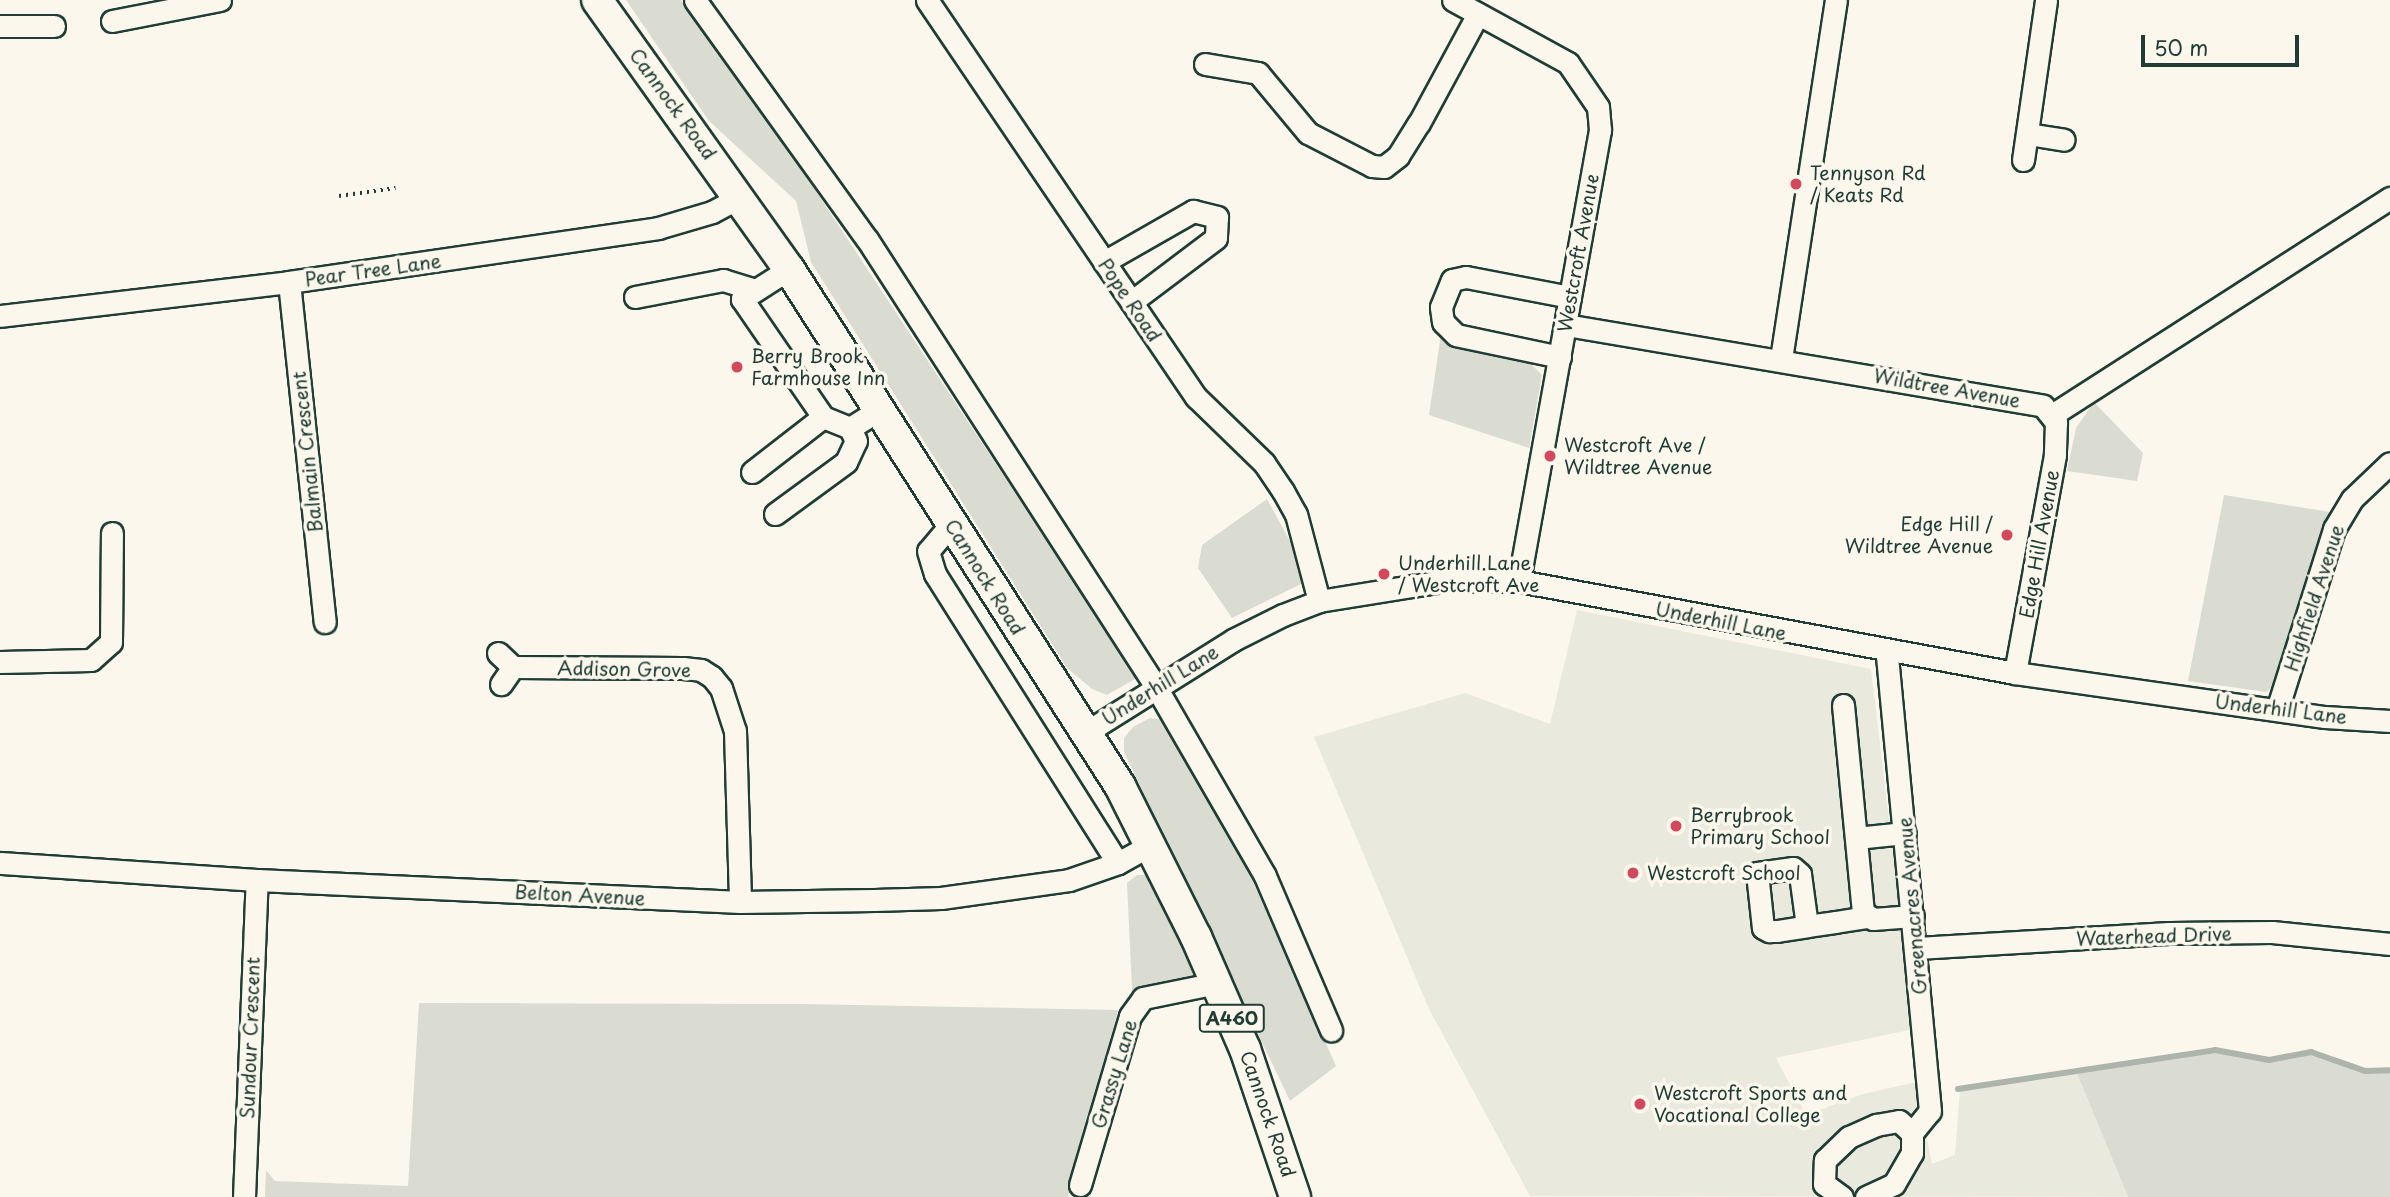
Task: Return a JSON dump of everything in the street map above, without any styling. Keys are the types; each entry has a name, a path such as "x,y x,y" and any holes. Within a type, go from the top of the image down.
{"highway":[{"name":"Cannock Road","path":"597,0 789,269 1085,733 1152,844 1217,983 1270,1112 1295,1197"}],"street":[{"path":"112,21 179,3 219,0"},
{"path":"695,0 867,239 1156,687 1265,876 1331,1031"},
{"name":"Pope Road","path":"927,0 1196,397 1264,463 1283,491 1296,514 1319,601"},
{"name":"Westcroft Avenue","path":"1453,0 1567,64 1598,107 1600,130 1519,581"},
{"path":"1781,359 1836,0"},
{"path":"2023,160 2046,0"},
{"path":"1205,64 1258,73 1308,133 1372,166 1384,167 1398,156 1419,123 1478,14"},
{"path":"0,26 54,26"},
{"path":"2028,134 2064,140"},
{"name":"Pear Tree Lane","path":"0,316 289,282 658,228 712,212 740,197"},
{"path":"2052,415 2390,198"},
{"path":"1104,262 1193,211 1217,217 1216,238 1131,302"},
{"path":"775,514 846,462 856,441 850,428 823,417 742,299 789,269"},
{"path":"1560,357 1456,335 1443,322 1441,307 1452,281 1465,277 1570,297"},
{"path":"635,297 723,280 756,290"},
{"name":"Balmain Crescent","path":"289,282 325,622"},
{"name":"Wildtree Avenue","path":"1566,325 2024,401 2043,406 2052,415"},
{"path":"850,428 878,410"},
{"name":"Edge Hill Avenue","path":"2015,673 2055,455 2052,415"},
{"path":"752,472 823,417"},
{"name":"Highfield Avenue","path":"2277,710 2334,529 2352,499 2390,463"},
{"path":"951,524 928,551 935,574 1118,863"},
{"path":"0,662 91,660 111,642 112,533"},
{"name":"Underhill Lane","path":"1085,733 1233,640 1319,601 1422,583 1519,581 1887,653 2277,710 2390,721"},
{"name":"Greenacres Avenue","path":"1866,1197 1894,1184 1930,1111 1917,948 1887,653"},
{"name":"Addison Grove","path":"504,668 683,668 701,670 712,677 721,688 735,731 740,902"},
{"path":"1843,705 1863,912 1867,917"},
{"path":"1856,838 1905,833"},
{"name":"Belton Avenue","path":"0,863 257,880 740,902 941,898 1069,880 1118,863 1152,844"},
{"name":"Sundour Crescent","path":"244,1197 257,880"},
{"path":"1807,926 1867,917 1913,915"},
{"name":"Waterhead Drive","path":"1917,948 2169,933 2272,932 2390,944"},
{"name":"Grassy Lane","path":"1080,1185 1130,1016 1143,998 1217,983"},
{"path":"1842,1197 1824,1184 1825,1160 1849,1137 1876,1125 1899,1121 1912,1143"}],"path":[{"path":"339,196 396,188"}],"shaded area":[{"path":"626,0 681,0 769,120 1137,678 1107,695 1092,689 1067,668 811,262 796,201 709,121"},
{"path":"1441,334 1456,348 1531,364 1542,375 1529,448 1429,415"},
{"path":"2094,402 2143,453 2137,481 2067,471 2076,428"},
{"path":"2224,495 2330,512 2279,681 2266,692 2188,681"},
{"path":"1267,499 1304,567 1305,582 1232,618 1198,568 1202,545"},
{"name":"Westcroft School","path":"1577,610 1871,669 1914,1029 1776,1058 1806,1115 1863,1094 1916,1082 1932,1164 1955,1155 1960,1089 2076,1071 2128,1197 1530,1196 1429,1009 1314,737 1465,693 1550,724"},
{"path":"1150,718 1165,720 1236,844 1336,1066 1290,1101 1124,752 1124,738 1133,727"},
{"path":"1137,875 1152,875 1198,977 1132,990 1127,883"},
{"path":"419,1003 801,1004 1118,1010 1068,1197 265,1197 266,1170 275,1181 408,1186"},
{"path":"2215,1050 2269,1060 2311,1052 2365,1070 2390,1070 2390,1197 2128,1197 2076,1071"}],"waterway":[{"path":"1958,1089 2215,1050 2269,1060 2311,1052 2365,1071 2390,1070"}],"place":[{"name":"Tennyson Rd / Keats Rd","path":"1796,184"},
{"name":"Berry Brook Farmhouse Inn","path":"737,367"},
{"name":"Westcroft Ave / Wildtree Avenue","path":"1550,456"},
{"name":"Edge Hill / Wildtree Avenue","path":"2007,535"},
{"name":"Underhill Lane / Westcroft Ave","path":"1384,574"},
{"name":"Berrybrook Primary School","path":"1676,826"},
{"name":"Westcroft School","path":"1633,873"},
{"name":"Westcroft Sports and Vocational College","path":"1640,1104"}]}
